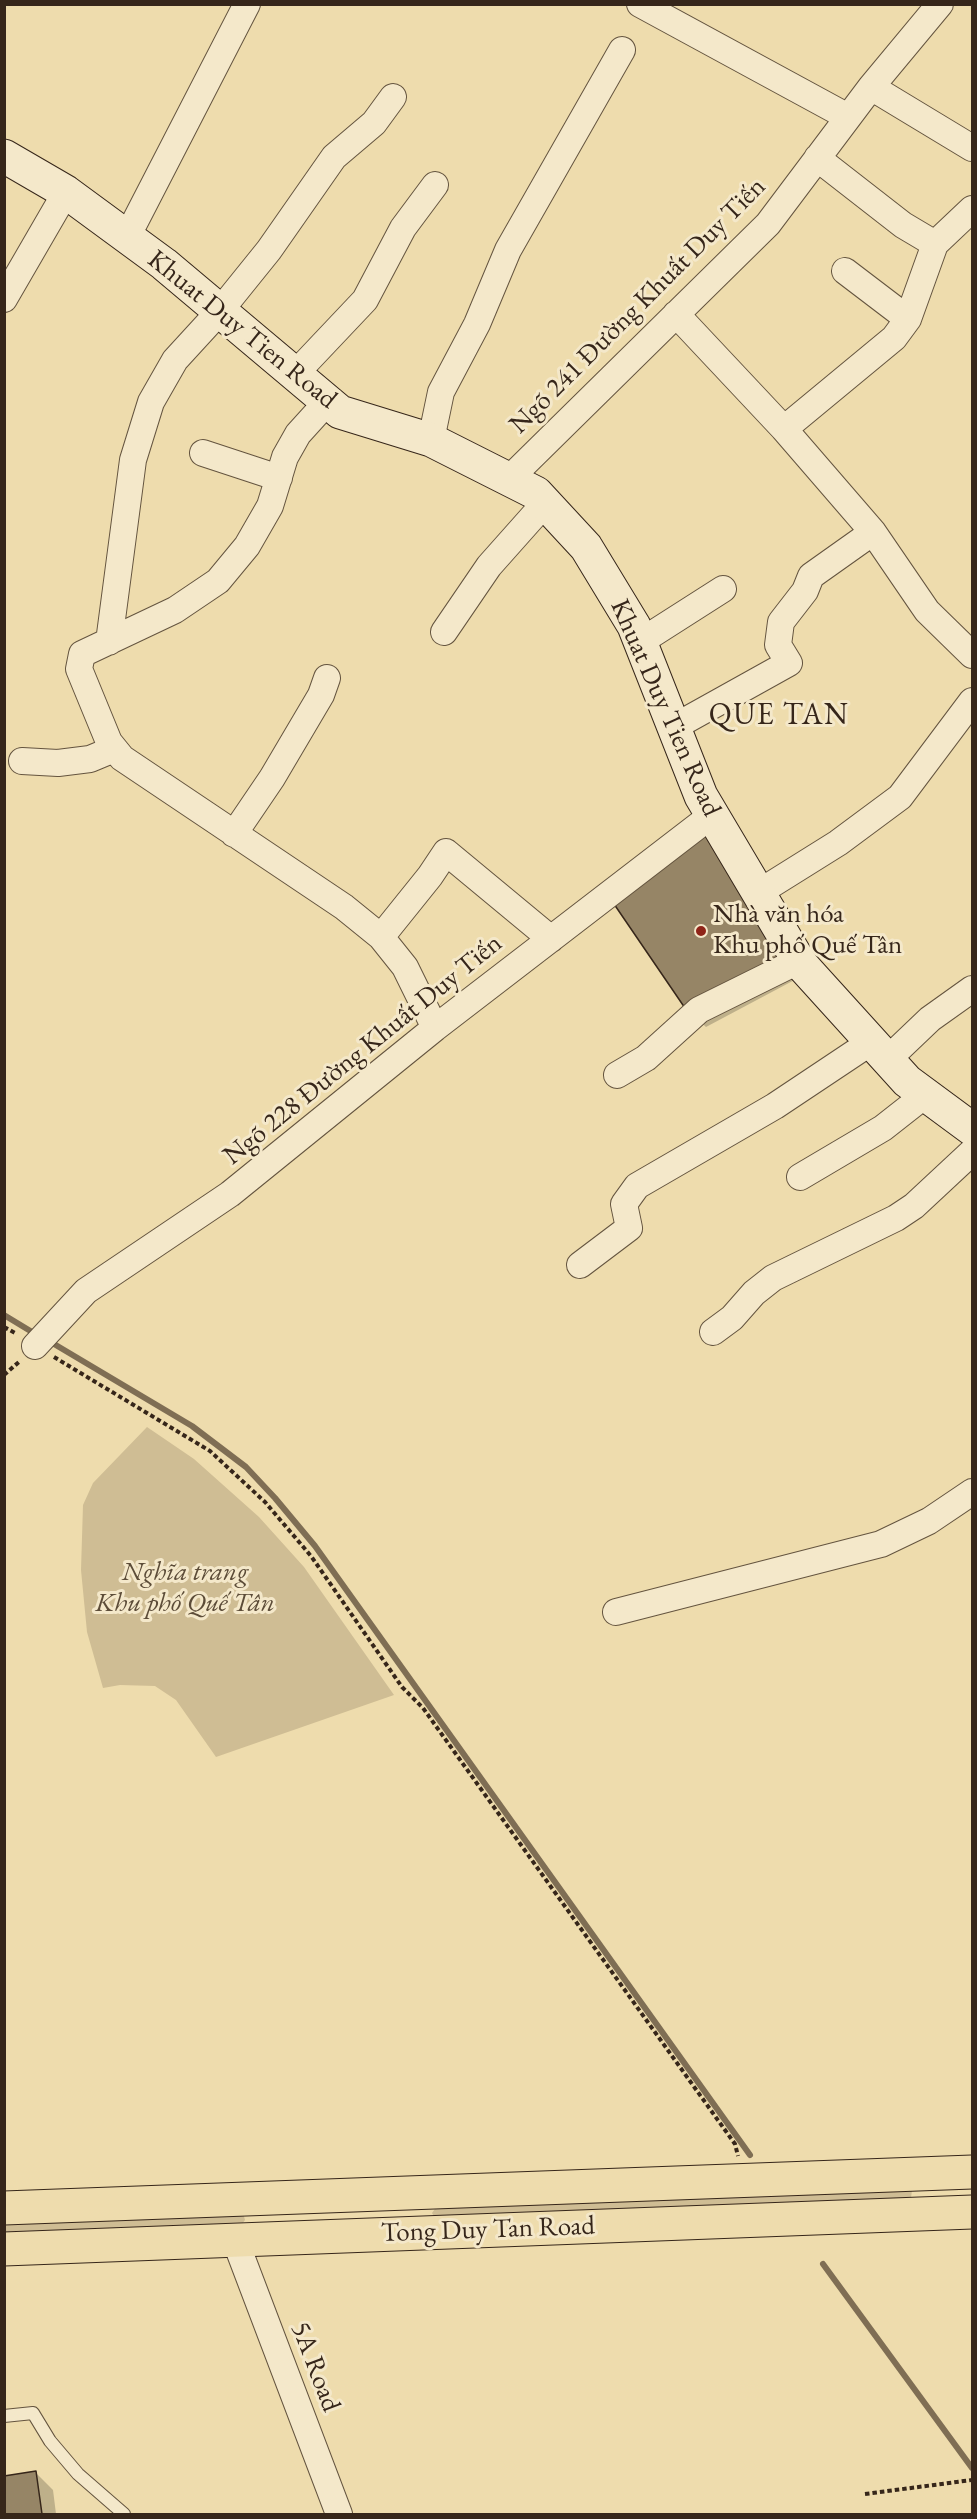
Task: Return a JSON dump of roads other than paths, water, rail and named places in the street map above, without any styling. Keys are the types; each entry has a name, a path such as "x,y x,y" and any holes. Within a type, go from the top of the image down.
{"highway":[{"name":"Tong Duy Tan Road","path":"4,2208 972,2172"},
{"path":"935,2174 937,2213"},
{"path":"352,2195 354,2235"},
{"name":"Tong Duy Tan Road","path":"4,2249 972,2212"}],"main road":[{"name":"Khuat Duy Tien Road","path":"4,156 66,192 164,264 340,412 431,440 536,493 586,547 634,626 701,796 798,961 907,1081 972,1129"}],"street":[{"path":"127,237 247,4"},
{"path":"640,4 848,117"},
{"name":"Ngõ 241 Đường Khuất Duy Tiến","path":"510,479 768,224 871,87 940,4"},
{"path":"431,440 441,393 477,324 508,250 622,50"},
{"path":"871,87 972,148"},
{"path":"109,642 133,460 151,402 175,360 219,312 294,217 334,157 374,123 393,97"},
{"path":"817,158 903,225 936,244"},
{"path":"295,375 365,300 404,228 435,185"},
{"path":"4,299 66,192"},
{"path":"784,429 894,338 908,319 936,244 972,209"},
{"path":"845,270 908,319"},
{"path":"676,314 784,429 873,532 927,611 972,655"},
{"path":"327,402 298,434 285,457 270,506 247,546 218,581 176,610 82,654 79,669 109,742 122,759 344,907 381,937 405,967 435,1028"},
{"path":"202,453 279,478"},
{"path":"444,632 489,566 545,503"},
{"path":"674,727 789,663 778,645 781,622 805,591 811,576 873,532"},
{"path":"640,642 723,590"},
{"path":"234,834 272,778 321,695 327,678"},
{"path":"758,893 838,843 900,797 972,701"},
{"path":"22,761 58,763 90,759 114,748"},
{"name":"Ngõ 228 Đường Khuất Duy Tiến","path":"42,1338 86,1291 230,1194 435,1028 712,814"},
{"path":"381,937 430,876 446,852 551,939"},
{"path":"617,1075 646,1058 699,1010 798,961"},
{"path":"580,1265 629,1228 624,1204 637,1186 775,1106 879,1051 930,1019 972,988"},
{"path":"800,1176 883,1128 925,1095"},
{"path":"713,1332 732,1318 754,1293 773,1278 905,1212 972,1152"},
{"path":"616,1612 881,1544 929,1521 972,1492"},
{"name":"5A Road","path":"235,2240 339,2514"}],"lane":[{"path":"4,2416 33,2413 50,2441 78,2474 124,2514"}],"waterway":[{"path":"4,1315 37,1335"},
{"path":"49,1341 192,1426 246,1467 275,1498 315,1546 750,2155"},
{"path":"823,2264 972,2468"}],"place":[{"name":"Nhà văn hóa Khu phố Quế Tân","path":"701,931"}],"district":[{"name":"QUE TAN","path":"779,716"}],"park label":[{"name":"Nghĩa trang Khu phố Quế Tân","path":"185,1588"}]}
